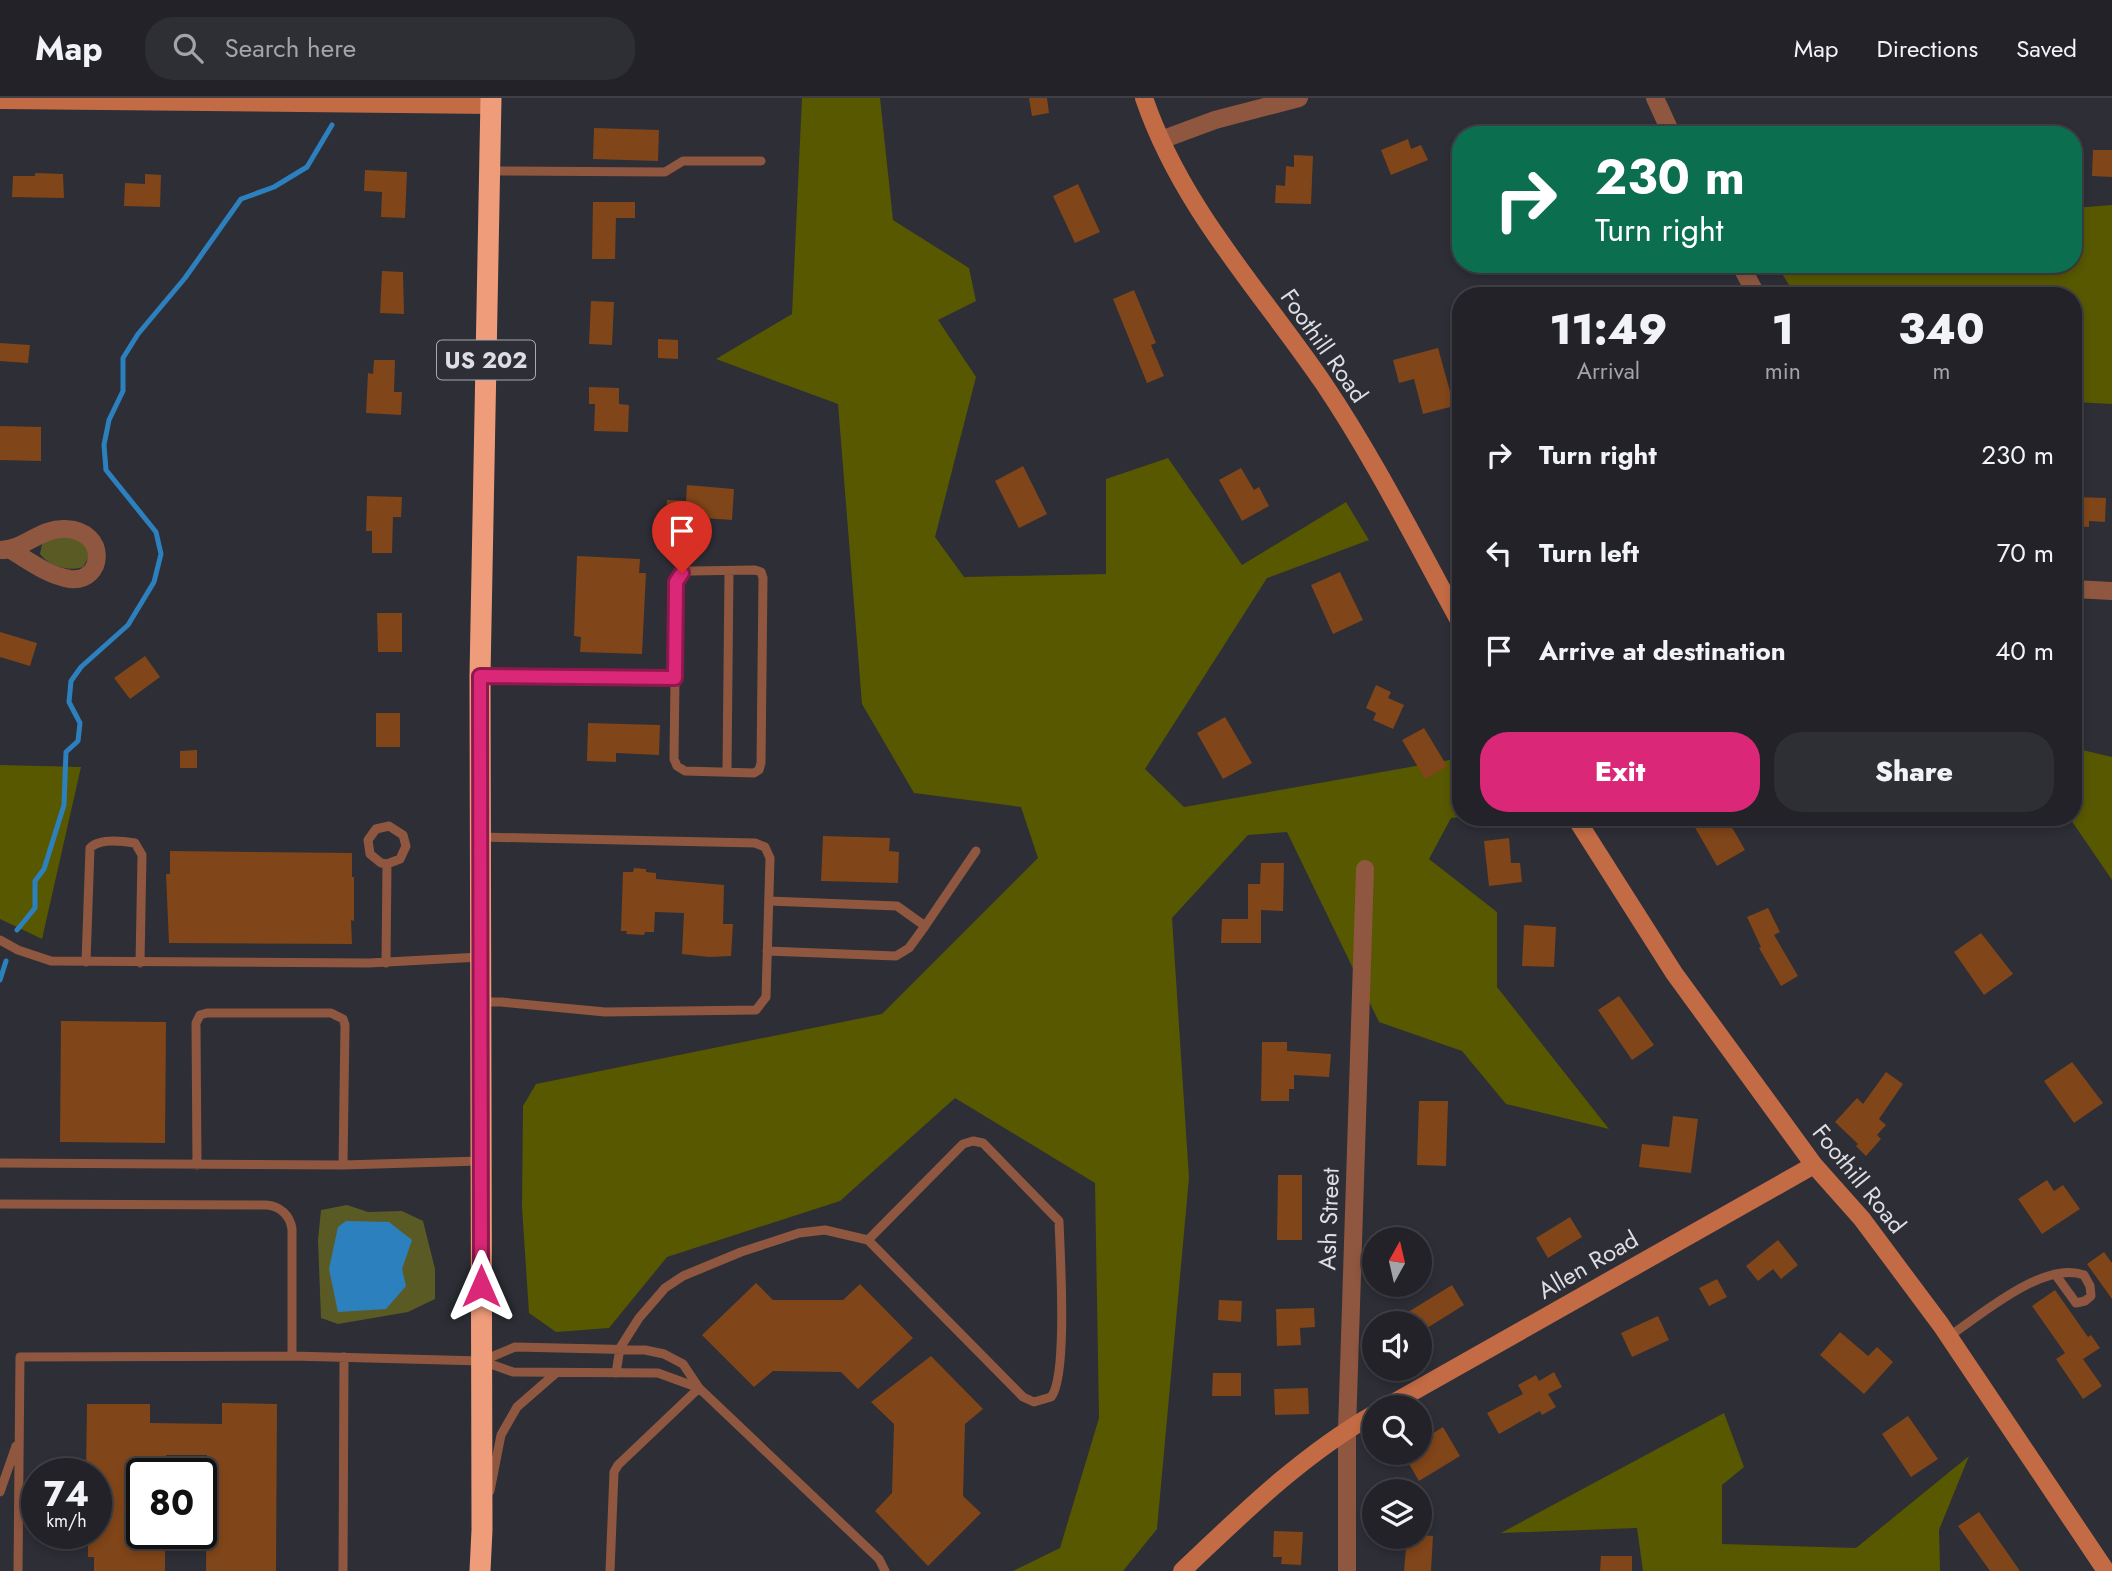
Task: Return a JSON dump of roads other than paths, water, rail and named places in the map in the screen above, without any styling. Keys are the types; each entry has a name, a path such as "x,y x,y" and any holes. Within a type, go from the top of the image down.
{"highway":[{"name":"US 202","path":"480,1571 480,676 491,101"}],"street":[{"name":"Foothill Road","path":"1144,98 1161,140 1189,194 1222,248 1303,353 1333,398 1452,608"},
{"path":"1161,140 1214,120 1299,98"},
{"path":"1656,98 1668,126"},
{"path":"0,100 491,101"},
{"path":"2082,590 2112,592"},
{"name":"Foothill Road","path":"1581,826 1674,973 1814,1165 1862,1219 1948,1337 2106,1571"},
{"name":"Ash Street","path":"1347,1571 1347,1430 1364,869"},
{"name":"Allen Road","path":"1407,1395 1814,1165"},
{"path":"1182,1571 1284,1479 1362,1421"}],"lane":[{"path":"490,171 665,172 683,161 761,161"},
{"path":"755,570 763,575 761,763 759,770 754,773 685,771 675,763 676,587 679,577 687,571 729,571 755,570"},
{"path":"727,771 729,571"},
{"path":"480,676 675,678"},
{"path":"389,826 403,835 406,846 400,859 387,864 374,859 370,854 368,840 376,829 389,826"},
{"path":"479,1002 605,1012 751,1011 761,1006 766,997 769,901 769,853 761,844 480,836"},
{"path":"86,962 90,848 98,842 128,842 135,844 142,855 140,963"},
{"path":"767,951 896,956 909,948 976,850"},
{"path":"386,962 387,864"},
{"path":"769,901 897,906 925,926"},
{"path":"0,940 33,956 51,961 386,962 480,957"},
{"path":"197,1165 196,1023 200,1015 331,1013 343,1019 345,1025 343,1165"},
{"path":"615,1373 620,1348 639,1318 665,1288 695,1271 741,1252 799,1233 825,1230 868,1240 1023,1397 1034,1402 1046,1401 1051,1397 1058,1386 1060,1347 1059,1222 983,1143 973,1140 963,1144 868,1240"},
{"path":"0,1163 343,1165 480,1161"},
{"path":"0,1204 266,1205 279,1208 290,1220 292,1229 292,1356"},
{"path":"1948,1337 2031,1282 2055,1274"},
{"path":"482,1361 515,1347 620,1348 664,1354 683,1364 699,1388 879,1559 885,1571"},
{"path":"18,1571 20,1357 292,1356 482,1361 513,1373 658,1373 699,1388"},
{"path":"342,1571 344,1357"},
{"path":"482,1530 501,1435 517,1408 556,1373"},
{"path":"610,1571 614,1472 618,1465 699,1388"},
{"path":"0,1492 19,1437"}],"water":[{"path":"346,1221 389,1222 412,1240 402,1269 406,1286 386,1309 338,1312 329,1269 338,1227"}],"waterway":[{"path":"17,930 35,908 35,881 44,869 64,805 66,752 78,741 80,723 69,702 71,681 81,667 128,625 154,582 161,554 156,532 106,470 104,445 109,420 123,391 123,358 138,334 185,278 241,199 274,187 307,167 332,125"},
{"path":"0,980 6,961"}]}
